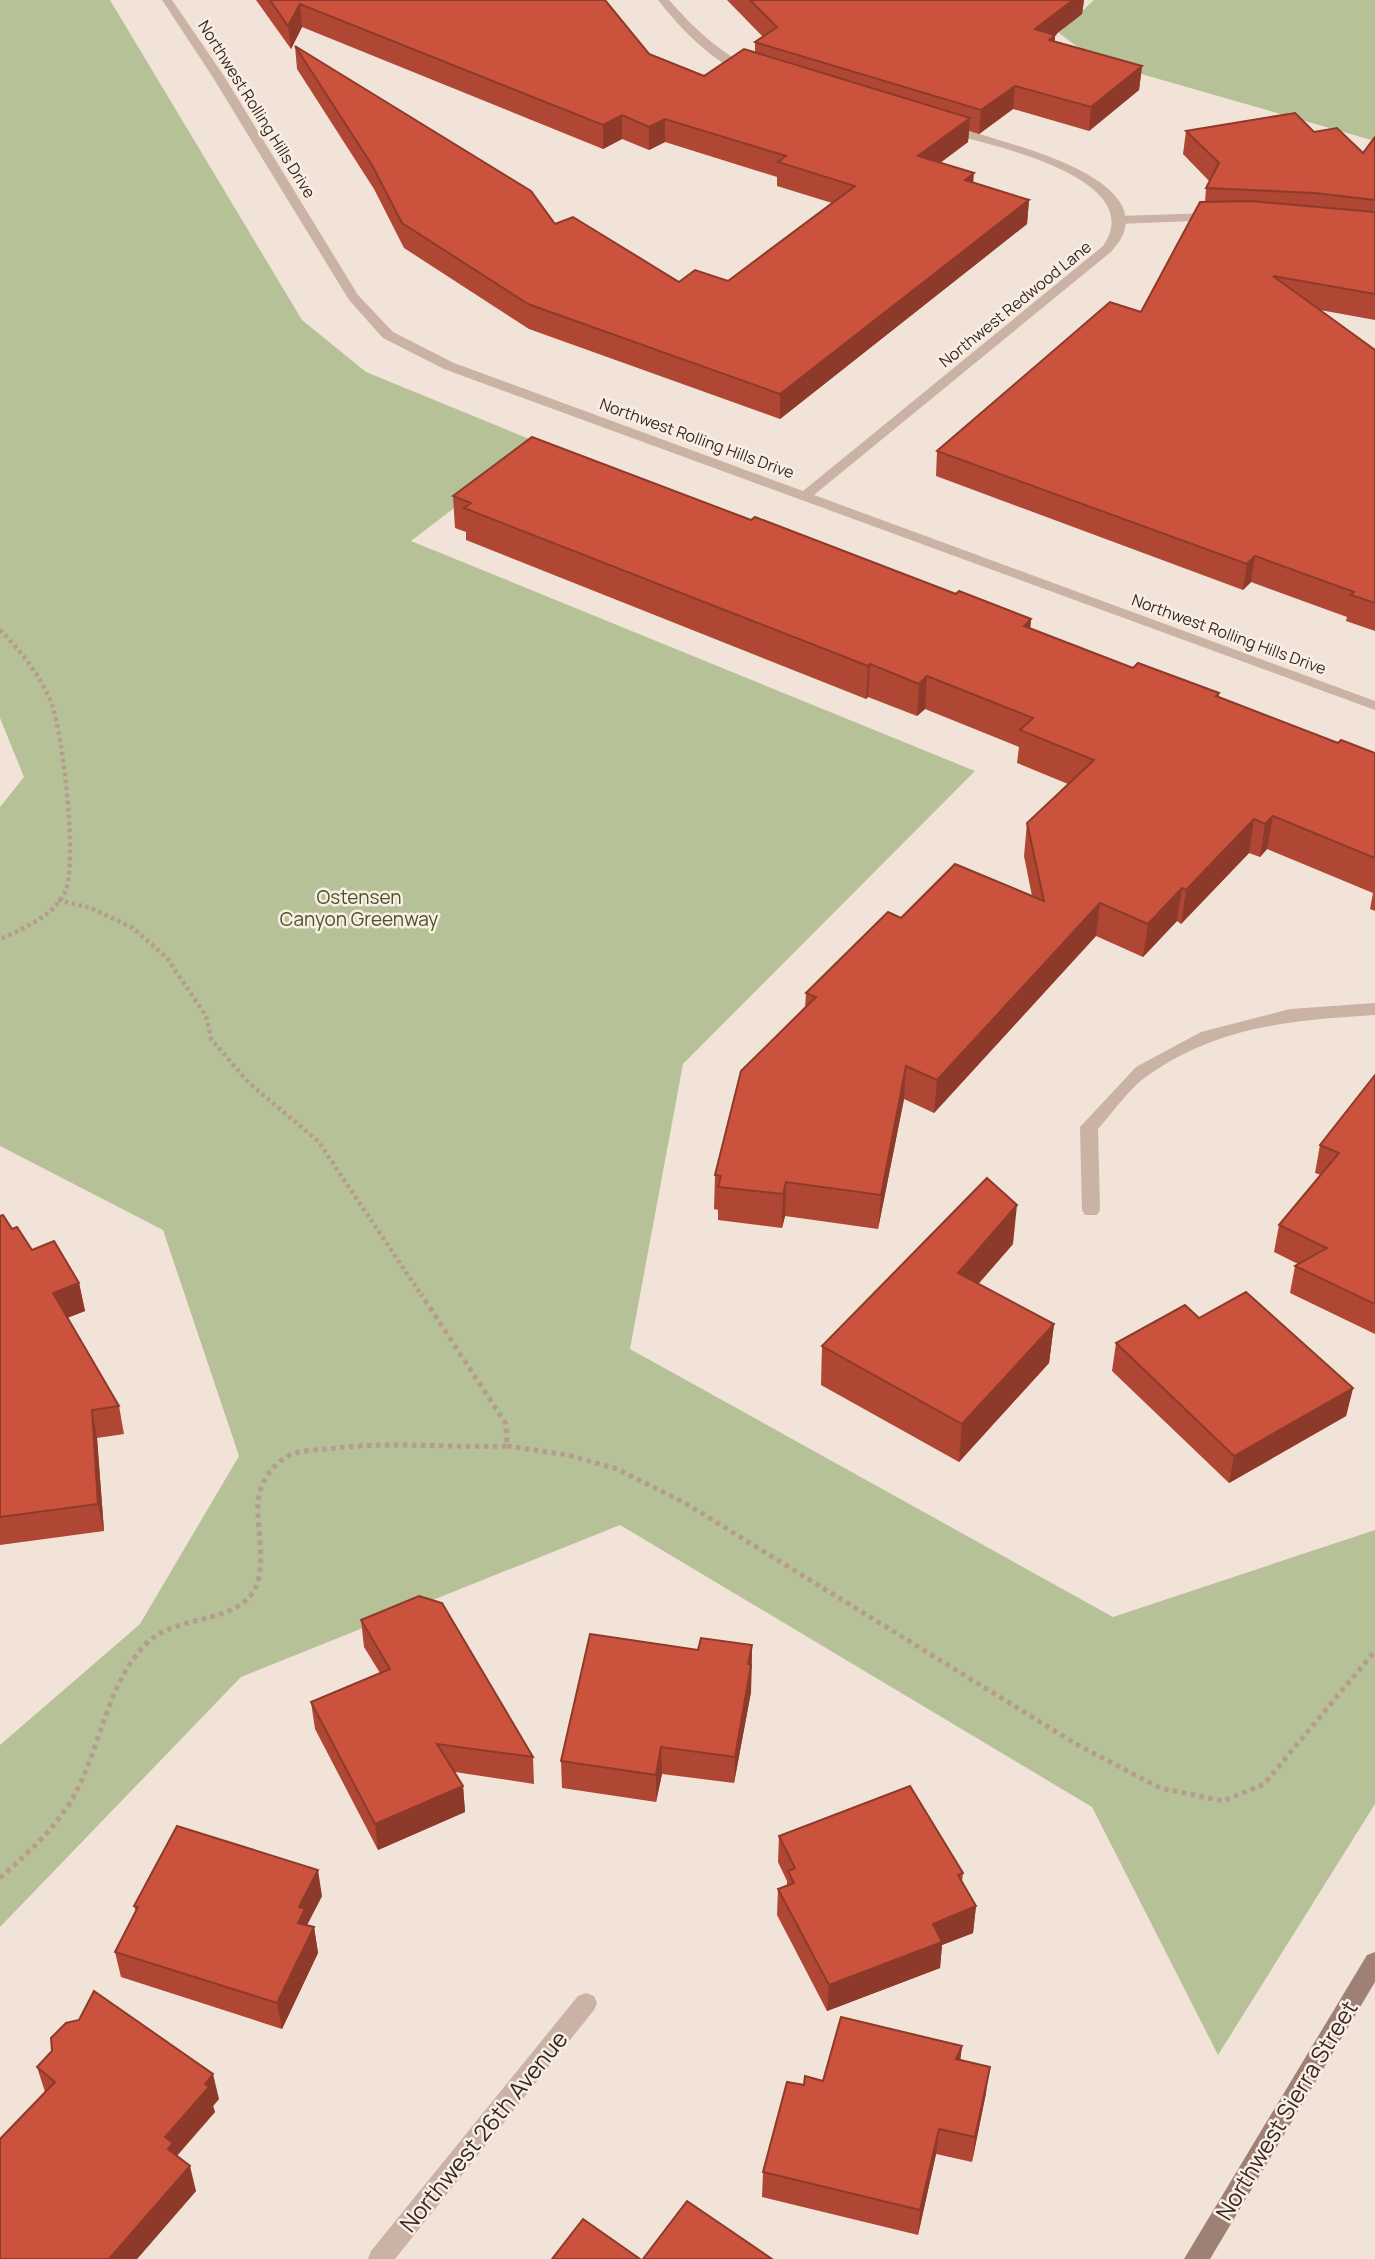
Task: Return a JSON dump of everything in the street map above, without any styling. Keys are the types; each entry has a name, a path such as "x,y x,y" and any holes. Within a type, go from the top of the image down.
{"street":[{"name":"Northwest Rolling Hills Drive","path":"167,0 218,76 354,297 388,335 449,366 1375,706"},
{"path":"663,0 724,60 766,75"},
{"path":"933,126 1049,161 1081,174 1104,190 1118,209 1118,220 1225,218"},
{"name":"Northwest Redwood Lane","path":"805,496 1108,248 1119,229 1118,220"},
{"path":"1091,1210 1089,1127 1142,1071 1207,1036 1290,1015 1375,1009"},
{"name":"Northwest Sierra Street","path":"1196,2259 1375,1962"},
{"name":"Northwest 26th Avenue","path":"380,2259 586,2003"}],"path":[{"path":"0,630 34,669 53,707 62,757 69,854 66,891 26,927 0,939"},
{"path":"58,900 91,908 133,928 167,958 206,1016 211,1038 226,1058 249,1083 318,1141 506,1424 507,1446"},
{"path":"0,1878 44,1839 79,1788 108,1710 131,1664 155,1635 182,1624 230,1611 253,1593 259,1564 258,1502 265,1476 291,1455 336,1447 392,1445 463,1449 507,1446 568,1455 617,1469 685,1503 1076,1744 1160,1788 1223,1801 1264,1784 1375,1651"}],"green space":[{"name":"Ostensen Canyon Greenway","path":"0,0 110,0 302,320 366,372 539,443 411,541 975,771 683,1064 630,1349 1113,1617 1375,1530 1375,1804 1218,2055 1092,1807 620,1525 241,1677 0,1927 0,1745 140,1624 239,1456 163,1230 0,1146 0,807 24,777 0,718"},
{"path":"1094,0 1375,0 1375,141 1096,61 1059,33"}],"building":[{"path":"270,0 605,0 649,54 704,76 744,49 970,118 918,156 974,173 965,180 1029,200 780,394 528,304 402,223 372,165 295,46 531,191 555,224 573,217 679,282 695,270 728,281 855,186 778,162 786,156 665,119 649,127 622,115 603,125 300,4 288,26"},
{"path":"750,0 1073,0 1035,29 1055,35 1049,40 1142,66 1091,107 1015,86 981,110 755,42 777,27"},
{"path":"1295,113 1314,132 1337,128 1363,153 1375,137 1375,200 1315,193 1206,188 1219,163 1186,131"},
{"path":"1250,201 1375,212 1375,294 1273,276 1375,350 1375,603 1351,595 1354,592 1255,556 1247,564 937,451 1110,302 1141,312 1200,202"},
{"path":"532,437 751,520 755,517 956,594 959,591 1031,619 1024,626 1133,668 1138,663 1219,693 1216,696 1338,743 1341,740 1375,753 1375,858 1273,816 1265,824 1254,819 1186,890 1182,888 1148,924 1100,903 937,1080 906,1066 881,1195 786,1182 783,1194 718,1187 721,1176 715,1175 741,1071 816,997 806,993 888,912 901,918 955,864 1044,901 1027,823 1094,760 1020,730 1033,718 927,676 919,684 870,664 868,666 464,508 471,503 453,496"},
{"path":"1375,1075 1375,1304 1295,1266 1327,1248 1279,1225 1339,1153 1320,1145"},
{"path":"987,1178 1017,1205 958,1273 1054,1324 962,1424 822,1346"},
{"path":"3,1215 12,1229 17,1227 32,1250 54,1241 79,1283 53,1293 119,1406 92,1410 98,1504 0,1517 0,1216"},
{"path":"1246,1292 1353,1388 1234,1456 1116,1343 1185,1305 1199,1318"},
{"path":"419,1596 442,1603 533,1757 437,1744 463,1786 375,1824 311,1702 390,1669 361,1620"},
{"path":"590,1634 698,1650 701,1638 752,1645 735,1757 661,1747 656,1775 561,1761"},
{"path":"910,1786 963,1873 958,1875 976,1906 933,1924 942,1942 829,1985 778,1889 794,1883 788,1871 795,1868 779,1836"},
{"path":"177,1826 318,1870 299,1907 305,1909 298,1923 314,1927 277,2003 115,1952 138,1907 134,1906"},
{"path":"94,1991 213,2074 205,2084 209,2087 165,2137 173,2143 168,2149 190,2166 109,2259 0,2259 0,2139 55,2082 37,2067 52,2051 51,2038 66,2023 79,2020"},
{"path":"841,2017 962,2046 956,2059 990,2067 975,2137 939,2129 920,2210 763,2172 787,2082 804,2085 805,2076 823,2081"},
{"path":"687,2201 772,2259 643,2259"},
{"path":"583,2219 640,2259 552,2259"}]}
